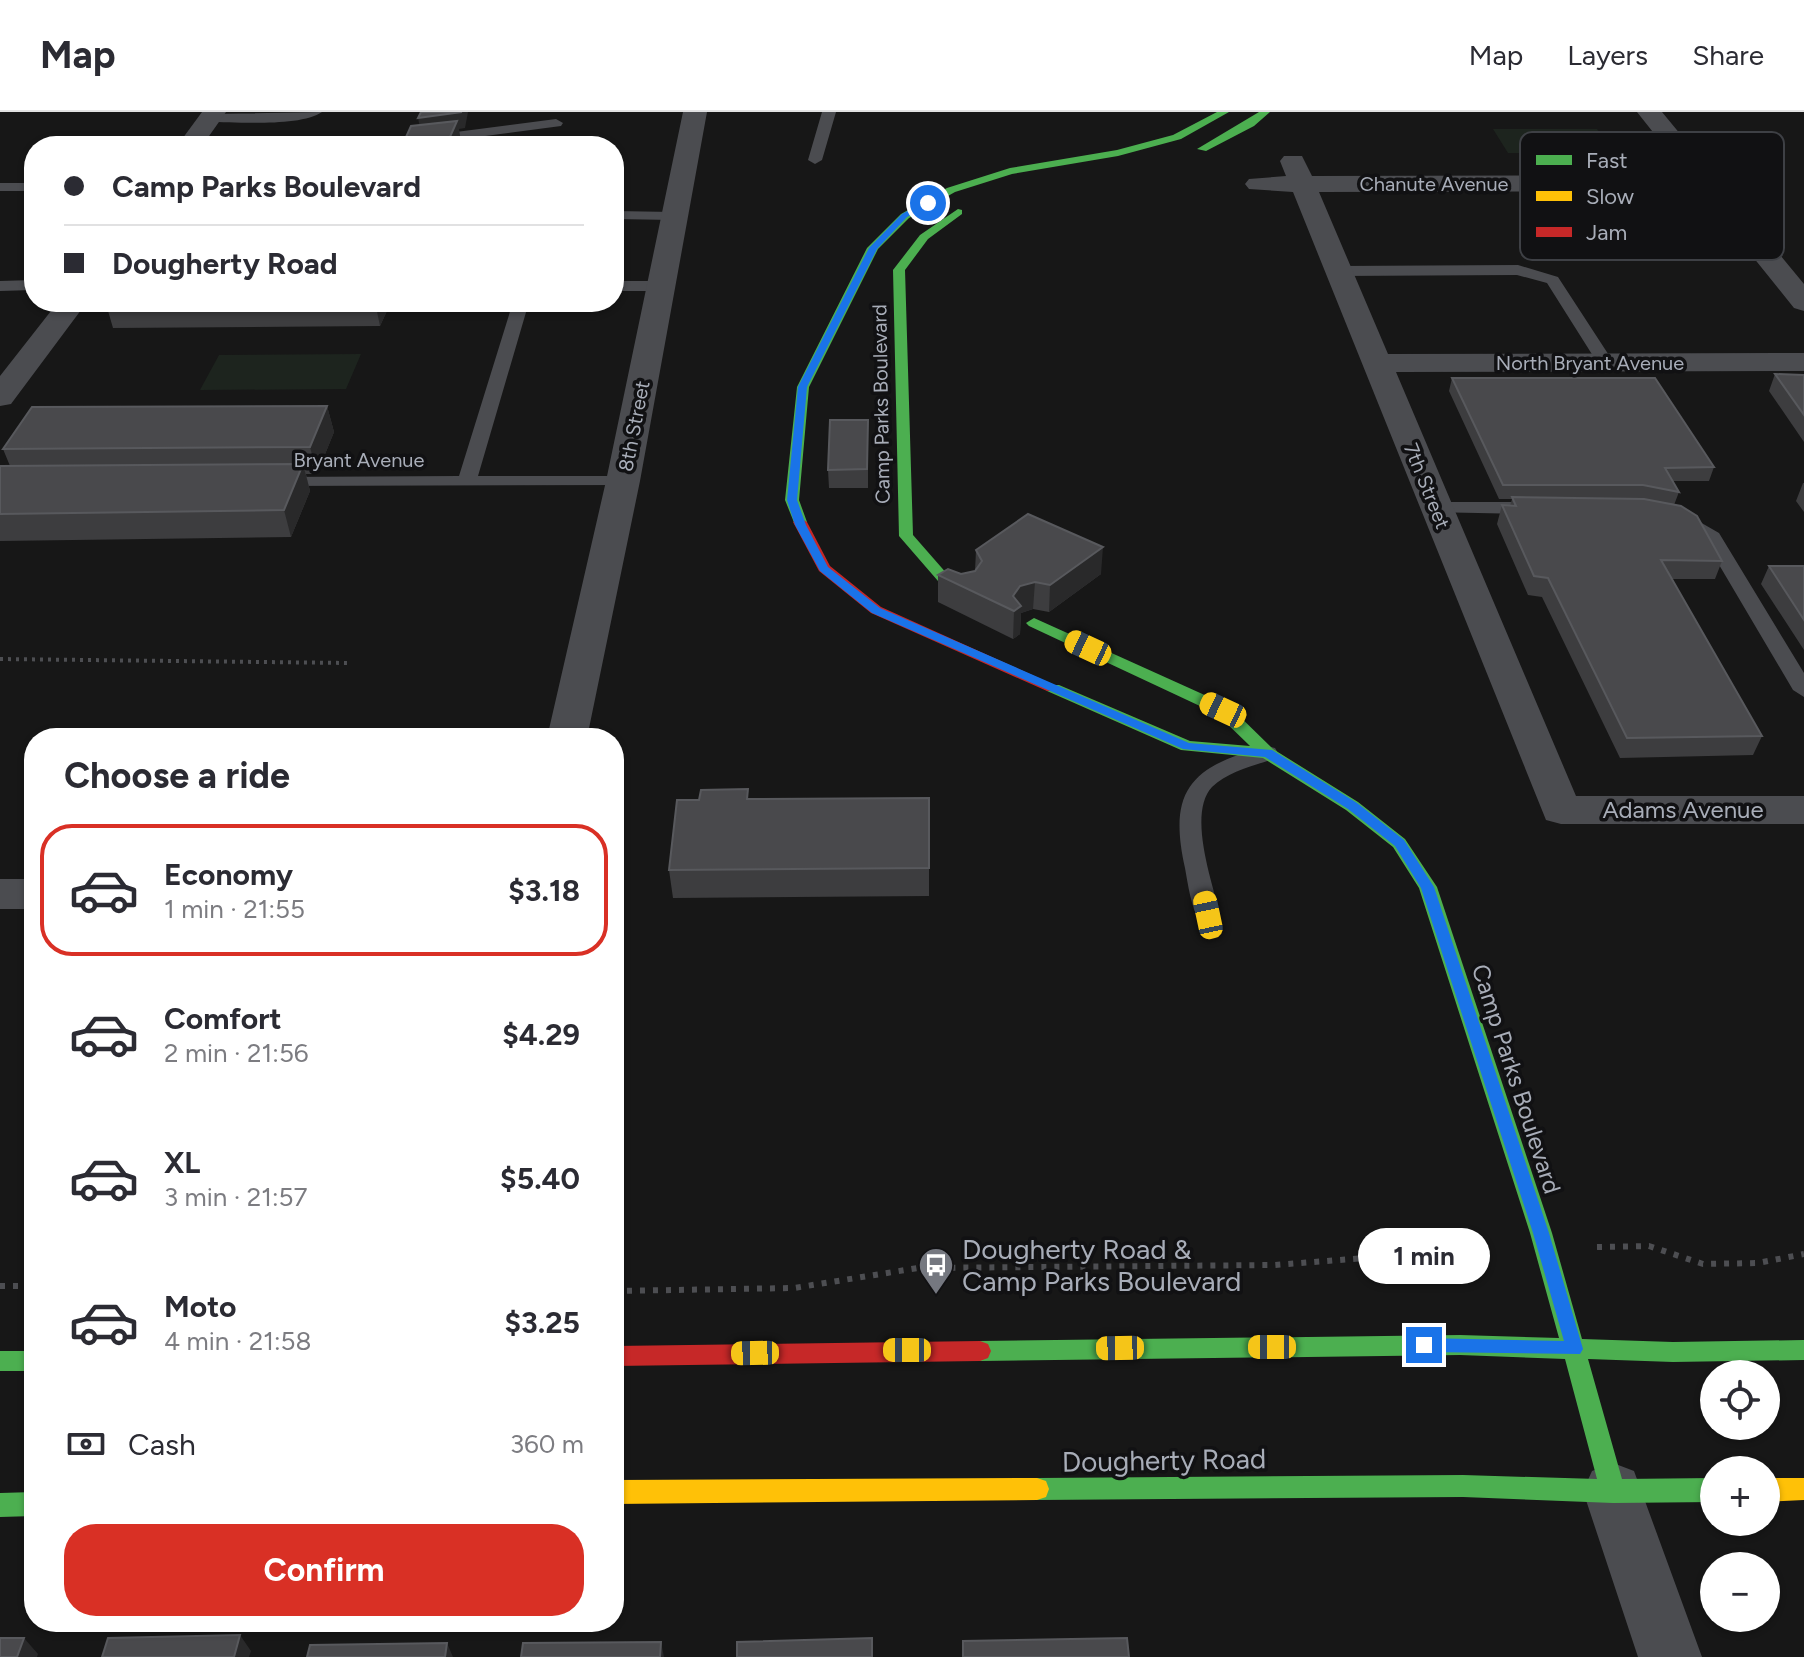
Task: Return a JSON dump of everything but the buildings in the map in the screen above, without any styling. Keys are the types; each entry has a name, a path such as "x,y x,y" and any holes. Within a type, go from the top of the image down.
{"street":[{"name":"8th Street","path":"569,728 623,481 695,112"},
{"name":"Camp Parks Boulevard","path":"1224,112 1177,137 1118,153 1010,171 966,185 905,216 873,248 803,387 792,500 801,525 824,568 876,610 1187,746 1267,753"},
{"name":"Camp Parks Boulevard","path":"960,587 943,578 906,536 899,270 924,237 965,207 1022,185 1144,164 1204,148 1250,124 1265,112"},
{"path":"1649,112 1665,132"},
{"path":"196,136 212,115"},
{"name":"Chanute Avenue","path":"1258,184 1298,172 1520,178"},
{"name":"7th Street","path":"1298,172 1561,810"},
{"path":"1773,260 1800,291"},
{"path":"0,397 65,312"},
{"name":"North Bryant Avenue","path":"1376,363 1804,362"},
{"name":"Camp Parks Boulevard","path":"1034,623 1223,710 1267,753 1352,806 1399,843 1428,887 1537,1219 1613,1491"},
{"name":"Adams Avenue","path":"1561,810 1804,810"},
{"path":"0,894 24,894"},
{"path":"624,1356 1423,1345 1804,1350"},
{"path":"0,1361 24,1361"},
{"name":"Dougherty Road","path":"624,1492 1463,1486 1700,1490"},
{"path":"1780,1490 1804,1489"},
{"path":"1613,1491 1670,1657"},
{"path":"0,1505 24,1504"}],"lane":[{"path":"212,115 279,117 315,112"},
{"path":"815,160 829,112"},
{"path":"456,136 556,123"},
{"path":"0,187 24,187"},
{"path":"624,215 674,216"},
{"path":"1338,271 1518,270 1553,280 1606,363"},
{"path":"0,286 24,285"},
{"path":"624,286 660,286"},
{"path":"467,481 518,312"},
{"name":"Bryant Avenue","path":"252,482 623,481"},
{"path":"1436,508 1550,508"},
{"path":"1663,511 1683,518 1712,537 1804,690"},
{"path":"1208,915 1189,824 1189,807 1206,780 1267,753"}],"path":[{"path":"0,659 349,663"},
{"path":"1649,1246 1703,1264 1758,1263 1804,1254"},
{"path":"624,1291 794,1288 918,1268 1275,1265 1459,1249"},
{"path":"0,1286 24,1286"}],"shaded area":[{"path":"1493,129 1597,129 1599,132 1520,132 1520,153 1508,153"},
{"path":"361,354 346,389 200,390 219,355"}],"traffic: fast":[{"path":"800,522 792,500 803,387 873,248 905,216 951,190 1010,171 1118,153 1177,137 1224,112"},
{"path":"1202,149 1250,124 1265,112"},
{"path":"958,212 924,237 899,270 906,536 943,578 960,587"},
{"path":"1034,623 1223,710 1267,753 1352,806 1399,843 1428,887 1541,1233 1613,1491"},
{"path":"1053,688 1187,746 1267,753"},
{"path":"980,1351 1460,1345 1673,1352 1804,1350"},
{"path":"0,1361 24,1361"},
{"path":"1037,1489 1463,1486 1700,1490"},
{"path":"0,1505 24,1504"}],"traffic: slow":[{"path":"624,1492 1037,1489"},
{"path":"1780,1490 1804,1489"}],"traffic: jam":[{"path":"800,522 824,568 876,610 1053,688"},
{"path":"624,1356 980,1351"}],"place":[{"name":"Dougherty Road & Camp Parks Boulevard","path":"936,1296"}],"route":[{"path":"928,203 905,216 873,248 803,387 792,500 801,525 824,568 876,610 1187,746 1267,753 1352,806 1399,843 1428,887 1541,1233 1575,1349 1424,1345"}]}
